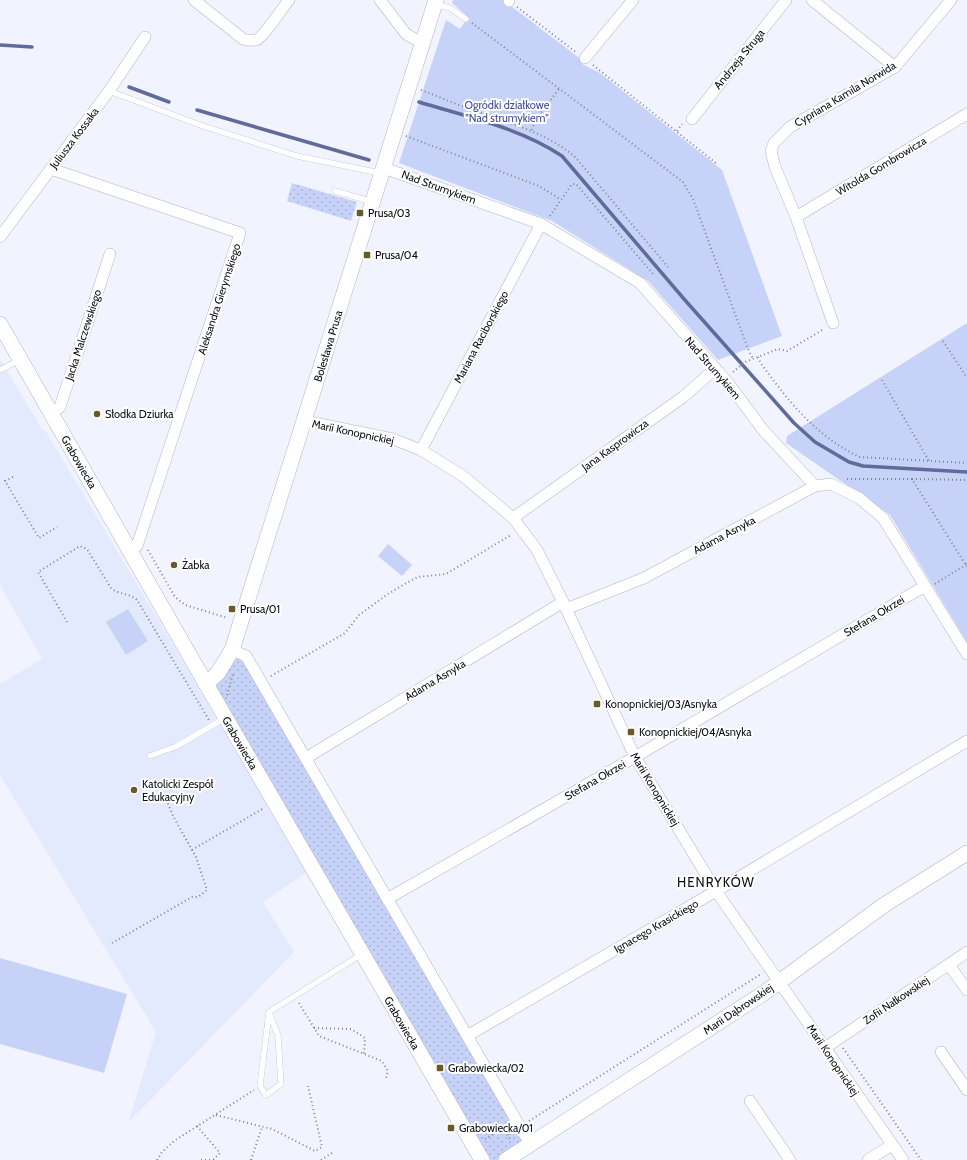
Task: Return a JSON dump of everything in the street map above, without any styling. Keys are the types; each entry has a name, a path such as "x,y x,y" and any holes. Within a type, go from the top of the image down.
{"street":[{"path":"194,0 243,39 250,41 258,40 264,34 289,0"},
{"path":"380,0 406,34 422,43"},
{"path":"585,58 633,0"},
{"name":"Andrzeja Struga","path":"692,119 786,0"},
{"path":"812,0 895,67"},
{"name":"Cypriana Kamila Norwida","path":"796,217 775,167 771,151 780,135 790,127 895,67 951,0"},
{"name":"Bolesława Prusa","path":"206,684 218,673 232,650 436,2"},
{"name":"Juliusza Kossaka","path":"0,237 109,91 145,37"},
{"name":"Witolda Gombrowicza","path":"796,217 967,114"},
{"name":"Aleksandra Gierymskiego","path":"51,169 240,233 133,548"},
{"name":"Nad Strumykiem","path":"383,171 543,225 640,283 715,369 763,430 815,486"},
{"path":"796,217 833,323"},
{"name":"Mariana Raciborskiego","path":"421,450 543,225"},
{"name":"Jacka Malczewskiego","path":"51,414 60,407 110,254"},
{"name":"Grabowiecka","path":"2,331 133,548 206,684 482,1160"},
{"name":"Jana Kasprowicza","path":"513,518 683,396 715,369"},
{"name":"Marii Konopnickiej","path":"305,421 393,439 421,450 463,476 513,518 537,550 565,606 635,757 716,891 902,1160"},
{"path":"815,486 831,484 859,498 883,518 967,654"},
{"name":"Adama Asnyka","path":"306,758 565,606 644,578 815,486"},
{"name":"Stefana Okrzei","path":"387,899 635,757 926,587"},
{"path":"232,650 246,656 530,1144"},
{"name":"Ignacego Krasickiego","path":"467,1036 716,891 967,741"},
{"name":"Marii Dąbrowskiej","path":"506,1160 764,993 884,905 967,853"},
{"name":"Zofii Nałkowskiej","path":"825,1048 967,952"},
{"path":"949,965 967,990"},
{"path":"941,1052 966,1089"},
{"path":"750,1101 790,1160"},
{"path":"868,1160 892,1145"}],"lane":[{"path":"436,2 450,8 466,19"},
{"path":"109,91 196,124 297,156 383,171"},
{"path":"335,191 373,202"},
{"path":"0,370 20,359"},
{"path":"150,756 177,746 226,718"},
{"path":"268,1012 363,954"},
{"path":"268,1012 278,1036 281,1084 266,1095 260,1086 268,1012"}],"path":[{"path":"509,0 585,58 717,164"},
{"path":"466,19 683,182 688,189 753,359"},
{"path":"418,88 477,112 532,130 559,144 576,158 668,267"},
{"path":"532,130 536,119 559,89"},
{"path":"403,135 539,186 560,199"},
{"path":"543,225 572,184 576,184 654,275"},
{"path":"740,367 746,362 778,349 788,351 833,323"},
{"path":"943,341 967,378"},
{"path":"758,357 760,364 777,386 809,422 850,452 860,457 967,463"},
{"path":"882,380 929,461"},
{"path":"13,477 5,481 39,538 57,527"},
{"path":"912,479 967,565 926,587"},
{"path":"831,484 838,480 967,480"},
{"path":"261,682 345,633 359,615 388,594 408,582 418,577 446,574 515,533"},
{"path":"67,622 38,572 80,546 84,546 87,548 114,591 134,597 137,600 212,726"},
{"path":"133,548 145,546 175,597 185,604 241,621"},
{"path":"112,943 192,897 198,897 207,890 192,850 173,816 165,796"},
{"path":"192,850 268,806"},
{"path":"482,1140 495,1133 520,1127 761,974"},
{"path":"294,996 319,1036 382,1061 388,1071 386,1078"},
{"path":"314,1028 351,1028 365,1038 364,1054"},
{"path":"837,1040 921,1160"},
{"path":"157,1160 165,1148 260,1086"},
{"path":"216,1115 272,1129 315,1151 322,1148 308,1086"},
{"path":"197,1126 220,1153 213,1160"},
{"path":"251,1160 262,1127"},
{"path":"505,1131 514,1147"},
{"path":"321,1160 332,1153"},
{"path":"201,1160 210,1160"}],"shaded area":[{"name":"Katolicki Zespół Edukacyjny","path":"0,359 43,431 45,430 174,646 306,873 263,902 294,952 128,1123 156,1032 0,775 0,684 42,659 0,585"}],"green space":[{"name":"Ogródki działkowe \"Nad strumykiem\"","path":"453,0 503,0 582,60 582,64 600,73 722,170 782,336 718,360 648,281 552,221 399,163 446,20 460,29 468,17 452,3"},
{"path":"292,183 357,202 351,221 287,201"},
{"path":"967,323 967,642 890,515 786,443 787,436"},
{"path":"388,544 412,565 402,576 378,556"},
{"path":"128,609 148,641 126,655 106,622"},
{"path":"232,650 246,656 530,1144 506,1160 482,1160 206,684"},
{"path":"0,958 127,994 104,1073 0,1044"}],"waterway":[{"path":"0,45 32,47"},
{"path":"129,87 169,102"},
{"path":"419,102 493,124 529,138 562,156 684,299 794,423 815,442 849,462 863,466 967,472"},
{"path":"197,110 369,160"}],"place":[{"name":"Prusa/03","path":"360,213"},
{"name":"Prusa/04","path":"367,255"},
{"name":"Słodka Dziurka","path":"97,414"},
{"name":"Żabka","path":"174,565"},
{"name":"Prusa/01","path":"232,609"},
{"name":"Konopnickiej/03/Asnyka","path":"597,704"},
{"name":"Konopnickiej/04/Asnyka","path":"631,732"},
{"name":"Katolicki Zespół Edukacyjny","path":"134,790"},
{"name":"Grabowiecka/02","path":"440,1068"},
{"name":"Grabowiecka/01","path":"451,1128"}],"district":[{"name":"HENRYKÓW","path":"716,882"}]}
